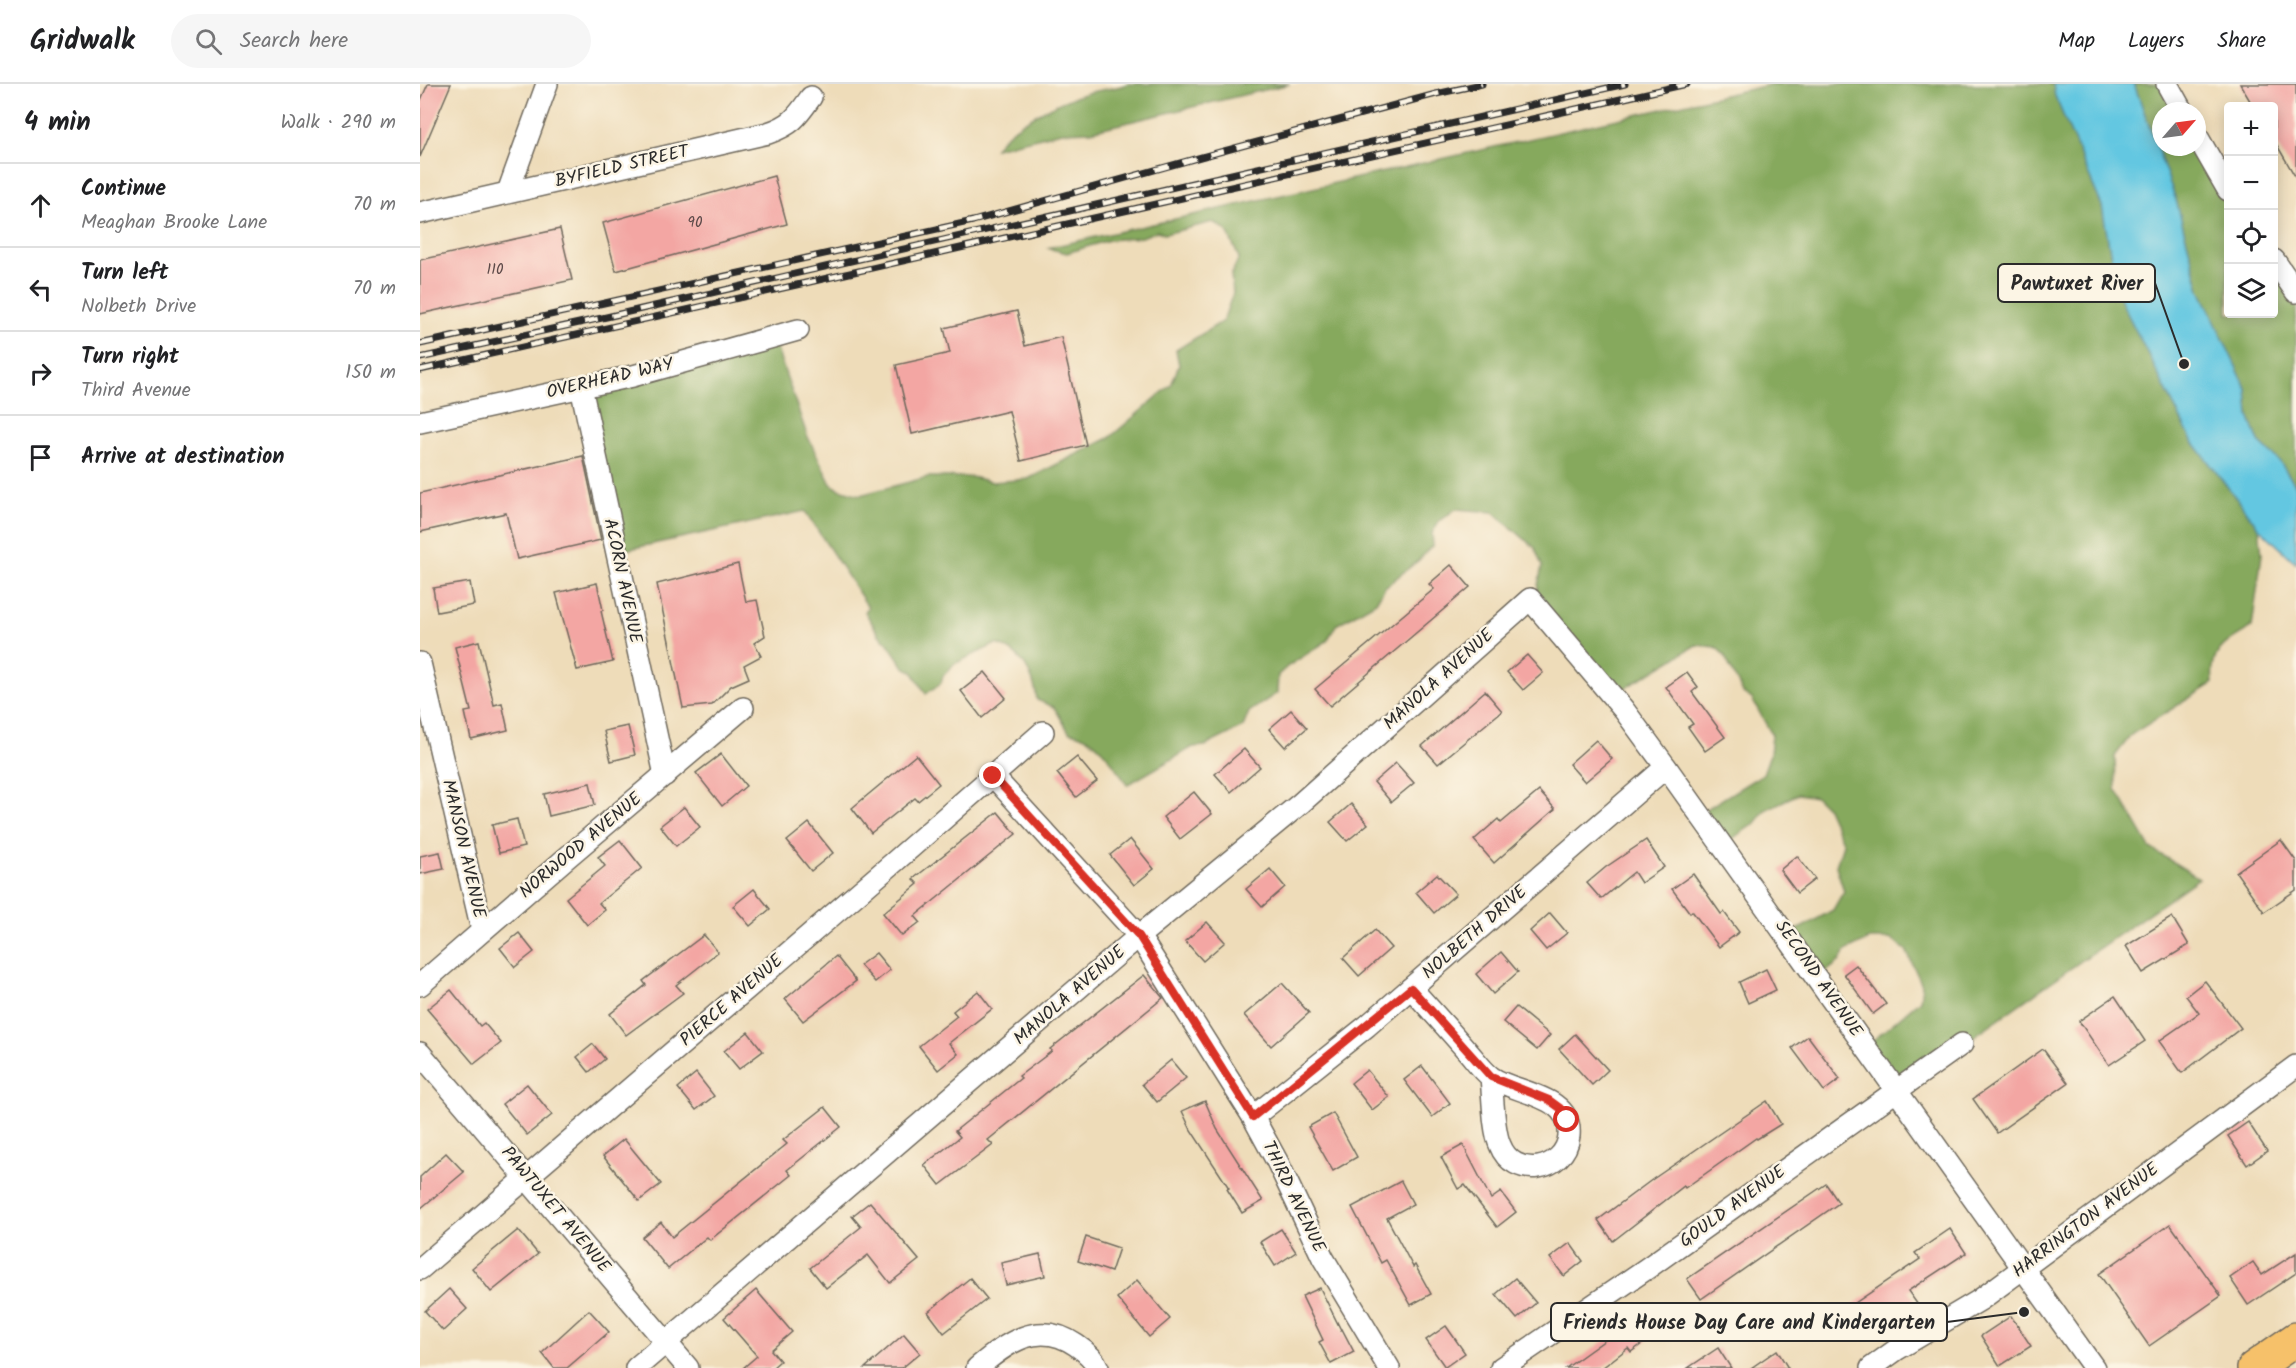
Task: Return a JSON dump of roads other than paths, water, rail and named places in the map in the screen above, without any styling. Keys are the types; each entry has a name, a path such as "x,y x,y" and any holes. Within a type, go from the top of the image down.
{"main road":[{"path":"2254,1368 2296,1339"}],"street":[{"path":"508,192 547,84"},
{"path":"2167,84 2177,102"},
{"name":"BYFIELD STREET","path":"420,213 768,133 797,118 811,97"},
{"path":"2206,151 2224,182"},
{"path":"2283,264 2296,292"},
{"name":"OVERHEAD WAY","path":"420,422 633,376 798,330"},
{"name":"ACORN AVENUE","path":"581,387 665,775"},
{"name":"SECOND AVENUE","path":"1530,599 1624,710 1666,767 2094,1368"},
{"name":"MANOLA AVENUE","path":"636,1368 1139,936 1300,803 1530,599"},
{"name":"MANSON AVENUE","path":"420,663 482,930"},
{"name":"NORWOOD AVENUE","path":"420,985 743,708"},
{"name":"PIERCE AVENUE","path":"420,1269 1043,732"},
{"name":"NOLBETH DRIVE","path":"1253,1117 1411,988 1666,767"},
{"name":"THIRD AVENUE","path":"993,776 1139,936 1253,1117 1278,1163 1323,1258 1389,1368"},
{"path":"1411,988 1491,1077 1549,1100 1560,1108 1567,1120 1569,1134 1566,1148 1557,1159 1545,1167 1531,1169 1518,1165 1506,1156 1499,1144 1491,1077"},
{"name":"GOULD AVENUE","path":"1501,1368 1649,1267 1962,1044"},
{"name":"PAWTUXET AVENUE","path":"420,1053 688,1368"},
{"name":"HARRINGTON AVENUE","path":"1871,1368 1980,1300 2296,1066"},
{"path":"977,1368 998,1351 1023,1338 1045,1332 1068,1339 1086,1352 1098,1368"}],"water":[{"path":"2053,84 2134,84 2152,134 2152,156 2160,156 2176,200 2200,290 2247,390 2249,416 2259,442 2280,462 2296,486 2296,563 2259,528 2191,439 2123,305 2116,285 2102,206 2055,96"}],"railway":[{"path":"420,344 973,221 1201,157 1436,94 1482,84"},
{"path":"420,358 1625,84"},
{"path":"420,370 1687,84"}],"place":[{"name":"Pawtuxet River","path":"2184,364"},
{"name":"Friends House Day Care and Kindergarten","path":"2024,1312"}]}
